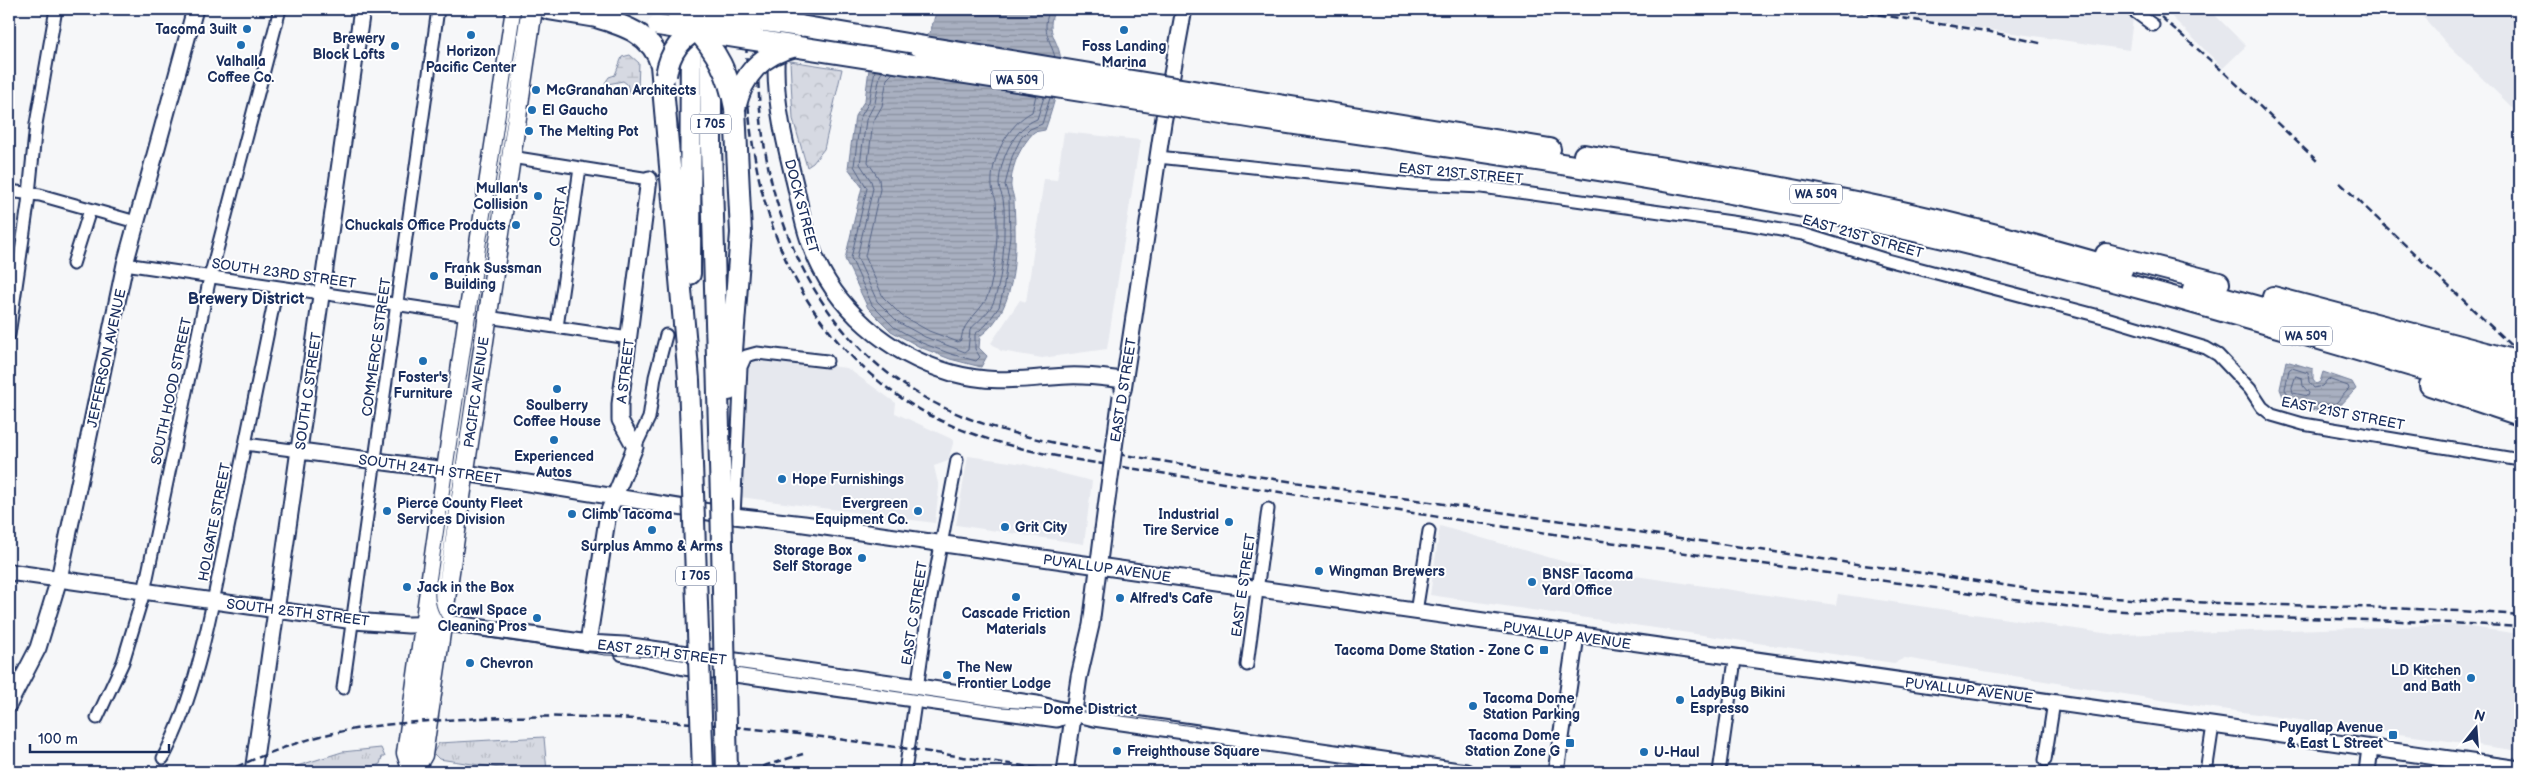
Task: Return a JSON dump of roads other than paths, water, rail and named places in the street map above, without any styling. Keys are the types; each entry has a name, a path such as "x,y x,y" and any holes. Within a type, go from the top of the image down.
{"highway":[{"name":"WA 509","path":"548,9 596,17 662,17 699,14 737,27 1235,107 1822,211 1956,241 2163,294 2232,315 2382,348"},
{"path":"735,108 741,88 753,68 766,57 800,36 762,9"},
{"path":"664,75 676,46 699,14"},
{"path":"699,14 711,47 723,67 735,108 741,246 721,499"},
{"name":"I 705","path":"699,14 711,49 726,707 732,772"},
{"name":"I 705","path":"699,14 683,242 703,772"},
{"path":"596,17 621,25 641,36 658,55 664,75 683,242"},
{"name":"WA 509","path":"1235,107 1774,186 1881,207 1986,232 2110,254 2382,348"},
{"path":"2382,348 2520,362"},
{"path":"2382,348 2520,379"},
{"path":"2382,348 2520,398"},
{"path":"2382,348 2520,416"},
{"path":"726,707 727,772"}],"main road":[{"name":"PACIFIC AVENUE","path":"412,772 406,752 468,315 515,9"},
{"name":"PACIFIC AVENUE","path":"412,772 423,755 486,317 533,9"}],"street":[{"path":"9,334 29,194 36,124 56,9"},
{"name":"JEFFERSON AVENUE","path":"9,704 38,648 59,579 125,264 195,9"},
{"name":"SOUTH HOOD STREET","path":"97,718 123,662 144,592 210,278 280,9"},
{"name":"SOUTH C STREET","path":"253,772 362,9"},
{"name":"COMMERCE STREET","path":"343,688 438,9"},
{"name":"DOCK STREET","path":"781,9 776,69 778,105 804,224 821,270 831,287 859,319 881,338 900,350 951,372 1013,382 1069,376 1124,380"},
{"name":"EAST D STREET","path":"1065,772 1078,678 1091,625 1102,530 1124,380 1157,163 1184,9"},
{"path":"2132,9 2154,25"},
{"path":"510,157 650,180"},
{"name":"EAST 21ST STREET","path":"1157,163 1413,184 1482,187 1753,225 1803,234 1887,260 2103,316 2206,348 2218,355 2250,389 2262,407 2272,415 2303,424 2520,460"},
{"name":"COURT A","path":"557,327 580,168"},
{"name":"A STREET","path":"635,447 620,420 620,412 650,180"},
{"path":"9,191 29,194 136,222"},
{"path":"73,264 90,210"},
{"name":"SOUTH 23RD STREET","path":"125,264 468,315"},
{"name":"HOLGATE STREET","path":"163,758 180,720 213,602 277,287"},
{"path":"486,317 629,338"},
{"path":"588,643 608,513 635,447 650,418 656,376 666,335"},
{"path":"734,516 741,367 746,356 757,353 827,361"},
{"name":"SOUTH 24TH STREET","path":"244,444 446,470 615,497"},
{"name":"EAST C STREET","path":"905,772 941,544 957,460"},
{"name":"PUYALLUP AVENUE","path":"615,497 734,516 860,532 1735,660 2054,702 2520,768"},
{"name":"EAST E STREET","path":"1247,665 1268,509"},
{"path":"1416,612 1428,531"},
{"name":"SOUTH 25TH STREET","path":"9,572 277,611 354,620 424,625 443,624 588,643"},
{"path":"1556,772 1576,636"},
{"name":"EAST 25TH STREET","path":"588,643 677,666 917,694 1057,718 1074,713 1094,718 1466,772"},
{"path":"1719,772 1735,660"},
{"path":"2045,760 2054,702"},
{"path":"2206,772 2213,725"},
{"path":"2367,772 2370,748"}],"water":[{"path":"937,9 1055,9 1051,24 1061,61 1058,86 1045,130 1034,132 1029,137 1018,155 1013,169 1011,185 1014,199 1015,255 1013,274 1009,292 1002,309 993,324 980,336 979,348 987,356 981,367 950,359 920,347 891,331 868,308 845,259 862,187 848,168 855,116 865,100 869,69 885,55 906,49 930,33"},
{"path":"2286,361 2313,369 2313,380 2316,384 2320,382 2323,372 2352,382 2356,389 2337,409 2316,410 2286,404 2280,389"}],"tram line":[{"path":"521,9 435,589 436,605 442,619 453,629 468,635 605,655 661,657 1001,707 1101,713 1200,727"}],"railway":[{"path":"748,9 749,115 757,167 769,217 788,265 813,310 846,350 886,387 915,407 946,423 978,436 1045,454 1328,500 2079,608 2134,612 2410,621 2520,627"},
{"path":"760,9 758,61 760,113 768,164 781,214 799,261 825,305 857,345 897,380 927,399 958,414 991,426 1058,444 1367,493 2065,594 2139,600 2466,611 2520,615"},
{"path":"2152,9 2227,75 2317,161"},
{"path":"1855,11 1986,31 2044,44"},
{"path":"2340,183 2520,354"},
{"path":"225,772 296,743 361,728 442,720 555,717 628,719 774,731 1064,772"},
{"path":"752,772 767,765 803,754"}],"place":[{"name":"Tacoma 3uilt","path":"247,29"},
{"name":"Foss Landing Marina","path":"1124,30"},
{"name":"Horizon Pacific Center","path":"471,35"},
{"name":"Valhalla Coffee Co.","path":"241,45"},
{"name":"Brewery Block Lofts","path":"395,46"},
{"name":"McGranahan Architects","path":"536,90"},
{"name":"El Gaucho","path":"532,110"},
{"name":"The Melting Pot","path":"529,131"},
{"name":"Mullan's Collision","path":"538,196"},
{"name":"Chuckals Office Products","path":"516,225"},
{"name":"Frank Sussman Building","path":"434,276"},
{"name":"Foster's Furniture","path":"423,361"},
{"name":"Soulberry Coffee House","path":"557,389"},
{"name":"Experienced Autos","path":"554,440"},
{"name":"Hope Furnishings","path":"782,479"},
{"name":"Pierce County Fleet Services Division","path":"387,511"},
{"name":"Evergreen Equipment Co.","path":"918,511"},
{"name":"Climb Tacoma","path":"572,514"},
{"name":"Industrial Tire Service","path":"1229,522"},
{"name":"Grit City","path":"1005,527"},
{"name":"Surplus Ammo & Arms","path":"652,530"},
{"name":"Storage Box Self Storage","path":"862,558"},
{"name":"Wingman Brewers","path":"1319,571"},
{"name":"BNSF Tacoma Yard Office","path":"1532,582"},
{"name":"Jack in the Box","path":"407,587"},
{"name":"Cascade Friction Materials","path":"1016,597"},
{"name":"Alfred's Cafe","path":"1120,598"},
{"name":"Crawl Space Cleaning Pros","path":"537,618"},
{"name":"Tacoma Dome Station - Zone C","path":"1544,650"},
{"name":"Chevron","path":"470,663"},
{"name":"The New Frontier Lodge","path":"947,675"},
{"name":"LD Kitchen and Bath","path":"2471,678"},
{"name":"LadyBug Bikini Espresso","path":"1680,700"},
{"name":"Tacoma Dome Station Parking","path":"1473,706"},
{"name":"Puyallap Avenue & East L Street","path":"2393,735"},
{"name":"Tacoma Dome Station Zone G","path":"1570,743"},
{"name":"Freighthouse Square","path":"1117,751"},
{"name":"U-Haul","path":"1644,752"}],"district":[{"name":"Brewery District","path":"246,298"},
{"name":"Dome District","path":"1090,709"}]}
